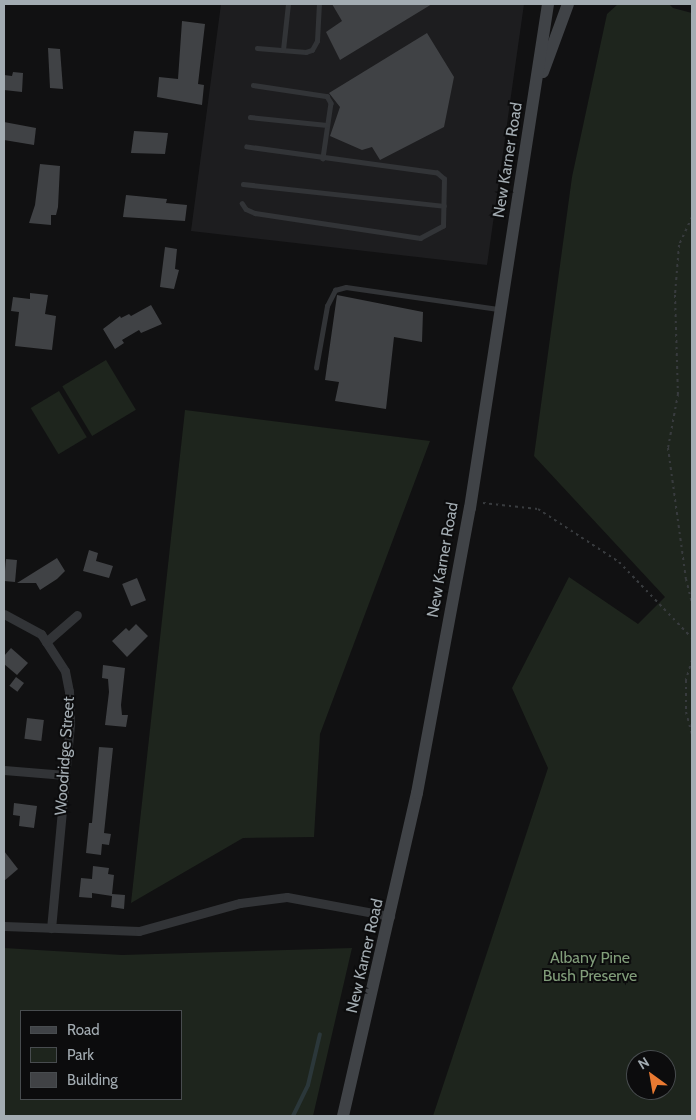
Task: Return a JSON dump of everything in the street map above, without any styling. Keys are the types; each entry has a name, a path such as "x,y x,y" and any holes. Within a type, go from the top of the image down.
{"main road":[{"name":"New Karner Road","path":"343,1116 417,794 470,502 502,309 548,4"},
{"path":"534,98 568,4"}],"street":[{"name":"Woodridge Street","path":"4,614 29,625 46,642 65,671 69,691 65,775 51,928"},
{"path":"46,642 77,615"},
{"path":"4,770 65,775"},
{"path":"4,926 138,931 240,903 279,898 390,916"}],"lane":[{"path":"283,50 288,4"},
{"path":"257,48 312,50 317,41 319,4"},
{"path":"253,85 327,96 331,103 323,158"},
{"path":"250,117 327,125"},
{"path":"242,203 246,209 255,213 420,238 436,233 443,226 444,179 437,173 247,148"},
{"path":"243,184 444,206"},
{"path":"316,368 327,306 335,290 346,287 502,309"}],"path":[{"path":"692,217 679,245 675,295 678,394 668,448 686,579 692,602"},
{"path":"470,502 538,509 619,562 692,638"},
{"path":"692,660 686,680 686,712 692,735"}],"shaded area":[{"path":"221,4 524,4 487,265 191,231"}],"green space":[{"name":"Albany Pine Bush Preserve","path":"618,4 669,4 673,8 692,13 692,1116 433,1116 548,768 512,688 569,577 638,624 665,597 534,456 572,177 607,14"},
{"path":"106,360 136,410 92,436 62,386"},
{"path":"59,391 87,437 59,454 31,408"},
{"path":"185,410 430,441 320,734 314,837 243,838 131,903"},
{"path":"4,948 122,955 352,948 313,1116 4,1116"}],"building":[{"path":"332,4 432,4 340,60 326,32 342,21"},
{"path":"182,21 205,24 198,84 204,85 202,105 157,97 159,77 178,79"},
{"path":"427,33 454,77 444,127 380,160 372,147 362,150 330,136 340,107 329,93"},
{"path":"48,48 60,49 63,89 50,88"},
{"path":"13,72 23,73 22,92 4,90 4,75 12,76"},
{"path":"4,122 36,128 34,145 4,140"},
{"path":"134,131 168,133 165,154 131,153"},
{"path":"40,164 60,166 58,207 56,215 51,215 51,225 29,223 35,205"},
{"path":"126,195 167,199 166,203 187,205 185,221 123,217"},
{"path":"165,247 177,249 175,269 179,270 174,289 160,287"},
{"path":"30,293 48,295 45,314 56,316 52,350 15,346 19,312 11,311 13,297 30,299"},
{"path":"337,295 423,312 422,342 394,337 386,409 335,401 339,382 325,380"},
{"path":"151,305 162,324 141,333 139,330 122,340 124,343 115,349 103,329 120,316 121,318 129,314 131,316"},
{"path":"89,550 98,553 96,561 113,566 109,578 83,571"},
{"path":"57,558 65,571 57,579 40,590 36,583 17,583"},
{"path":"6,559 17,560 15,582 4,581"},
{"path":"137,578 146,600 131,606 122,584"},
{"path":"136,624 148,636 127,657 112,641 126,628 129,631"},
{"path":"11,648 28,663 17,675 4,664 4,656"},
{"path":"103,665 125,668 121,705 122,715 128,715 126,727 105,725 109,692 108,679 102,678"},
{"path":"16,677 24,683 17,692 9,686"},
{"path":"27,718 44,720 41,741 24,739"},
{"path":"99,747 113,748 104,833 111,834 109,845 102,844 101,855 86,853 89,823 92,823"},
{"path":"14,803 37,806 34,828 19,826 20,816 13,815"},
{"path":"4,851 18,869 4,881"},
{"path":"93,866 109,868 108,874 114,875 112,894 125,895 124,909 111,907 112,896 92,893 92,898 79,897 81,878 92,879"}],"waterway":[{"path":"293,1116 308,1085 320,1034"}]}
